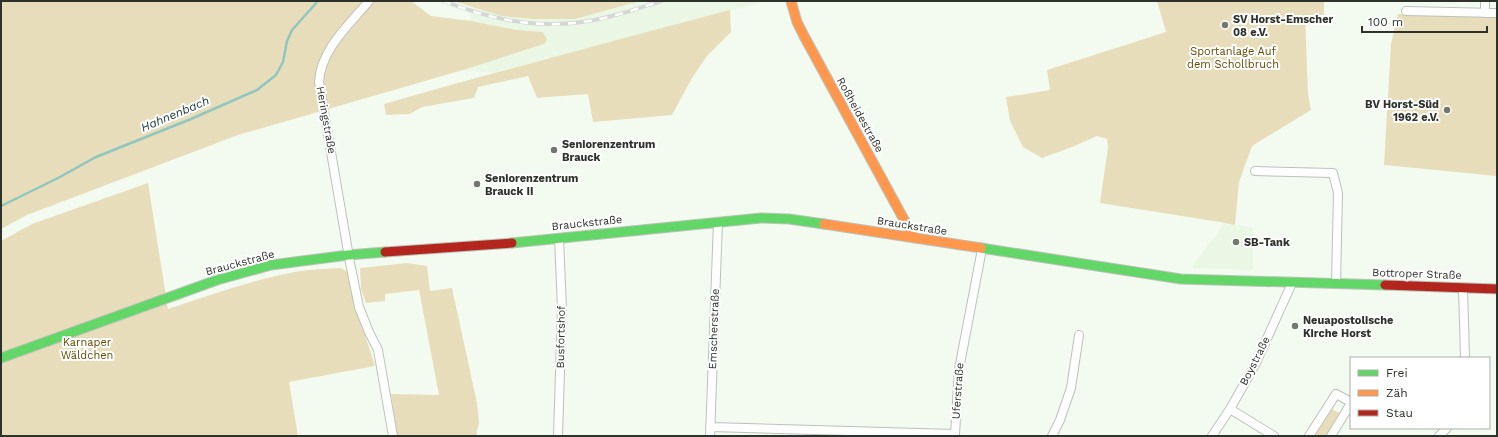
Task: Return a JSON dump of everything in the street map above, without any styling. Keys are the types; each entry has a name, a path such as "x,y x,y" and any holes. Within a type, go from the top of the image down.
{"main road":[{"name":"Roßheidestraße","path":"791,1 797,22 804,36 914,238"},
{"name":"Brauckstraße","path":"1,358 217,280 271,265 348,255 491,245 761,218 789,220 1171,278 1188,279"},
{"name":"Bottroper Straße","path":"1188,279 1497,289"}],"street":[{"name":"Heringstraße","path":"369,1 325,56 319,74 319,91 348,255 359,307 378,350 393,436"},
{"path":"1485,1 1485,13"},
{"path":"1406,11 1497,13"},
{"path":"1254,171 1333,173 1338,192 1336,284"},
{"name":"Emscherstraße","path":"710,432 718,222"},
{"name":"Busfortshof","path":"558,436 562,309 559,238"},
{"name":"Uferstraße","path":"710,432 955,435 959,369 982,249"},
{"name":"Boystraße","path":"1212,436 1230,409 1254,365 1292,283"},
{"path":"1463,288 1465,357"},
{"path":"1052,436 1060,420 1071,388 1079,335"},
{"path":"1309,436 1336,394 1350,402"},
{"path":"1331,436 1350,405"},
{"path":"1230,409 1274,436"}],"shaded area":[{"path":"640,1 767,1 492,73 463,70 544,44 547,40 543,32 517,30 471,21 470,7 501,16 533,19 575,19"},
{"path":"1225,223 1253,228 1253,270 1191,268"}],"green space":[{"path":"1,1 411,1 431,16 471,21 517,30 543,32 547,40 544,44 463,70 238,135 27,215 1,229"},
{"path":"453,1 640,1 575,19 533,19 501,16"},
{"name":"Sportanlage Auf dem Schollbruch","path":"1157,1 1324,1 1324,15 1305,15 1308,94 1311,110 1252,146 1239,182 1235,225 1100,203 1108,147 1107,139 1097,136 1042,158 1023,147 1010,121 1006,97 1050,90 1047,70 1166,32"},
{"path":"730,10 731,32 707,56 692,78 672,115 593,122 588,94 537,98 528,76 478,87 474,98 422,107 410,114 386,115 384,104"},
{"name":"BV Horst-Süd 1962 e.V.","path":"1398,14 1497,16 1497,176 1384,165 1391,44"},
{"name":"Karnaper Wäldchen","path":"148,183 168,309 215,293 279,275 312,270 341,268 348,274 355,308 375,366 289,382 298,436 1,436 1,241 32,224"},
{"path":"407,263 427,266 430,291 452,288 477,403 479,423 476,436 397,436 391,394 439,395 419,290 385,294 385,301 366,303 361,289 360,268"},
{"path":"1332,409 1341,414 1326,436 1315,436"}],"waterway":[{"name":"Hahnenbach","path":"1,206 58,178 96,157 191,119 257,90 276,75 283,62 287,41 292,30 318,1"}],"railway":[{"path":"443,1 464,9 506,20 547,24 568,24 590,21 662,1"}],"traffic: fast":[{"path":"512,243 761,218 789,219 824,224"},
{"path":"981,248 1181,279 1385,285"},
{"path":"1,358 217,280 271,265 348,255 385,252"}],"traffic: slow":[{"path":"791,1 797,22 804,36 914,238"},
{"path":"824,224 981,248"}],"traffic: jam":[{"path":"385,252 512,243"},
{"path":"1385,285 1497,289"}],"place":[{"name":"SV Horst-Emscher 08 e.V.","path":"1225,25"},
{"name":"BV Horst-Süd 1962 e.V.","path":"1447,110"},
{"name":"Seniorenzentrum Brauck","path":"554,150"},
{"name":"Seniorenzentrum Brauck II","path":"477,184"},
{"name":"SB-Tank","path":"1236,242"},
{"name":"Neuapostolische Kirche Horst","path":"1295,326"}]}
